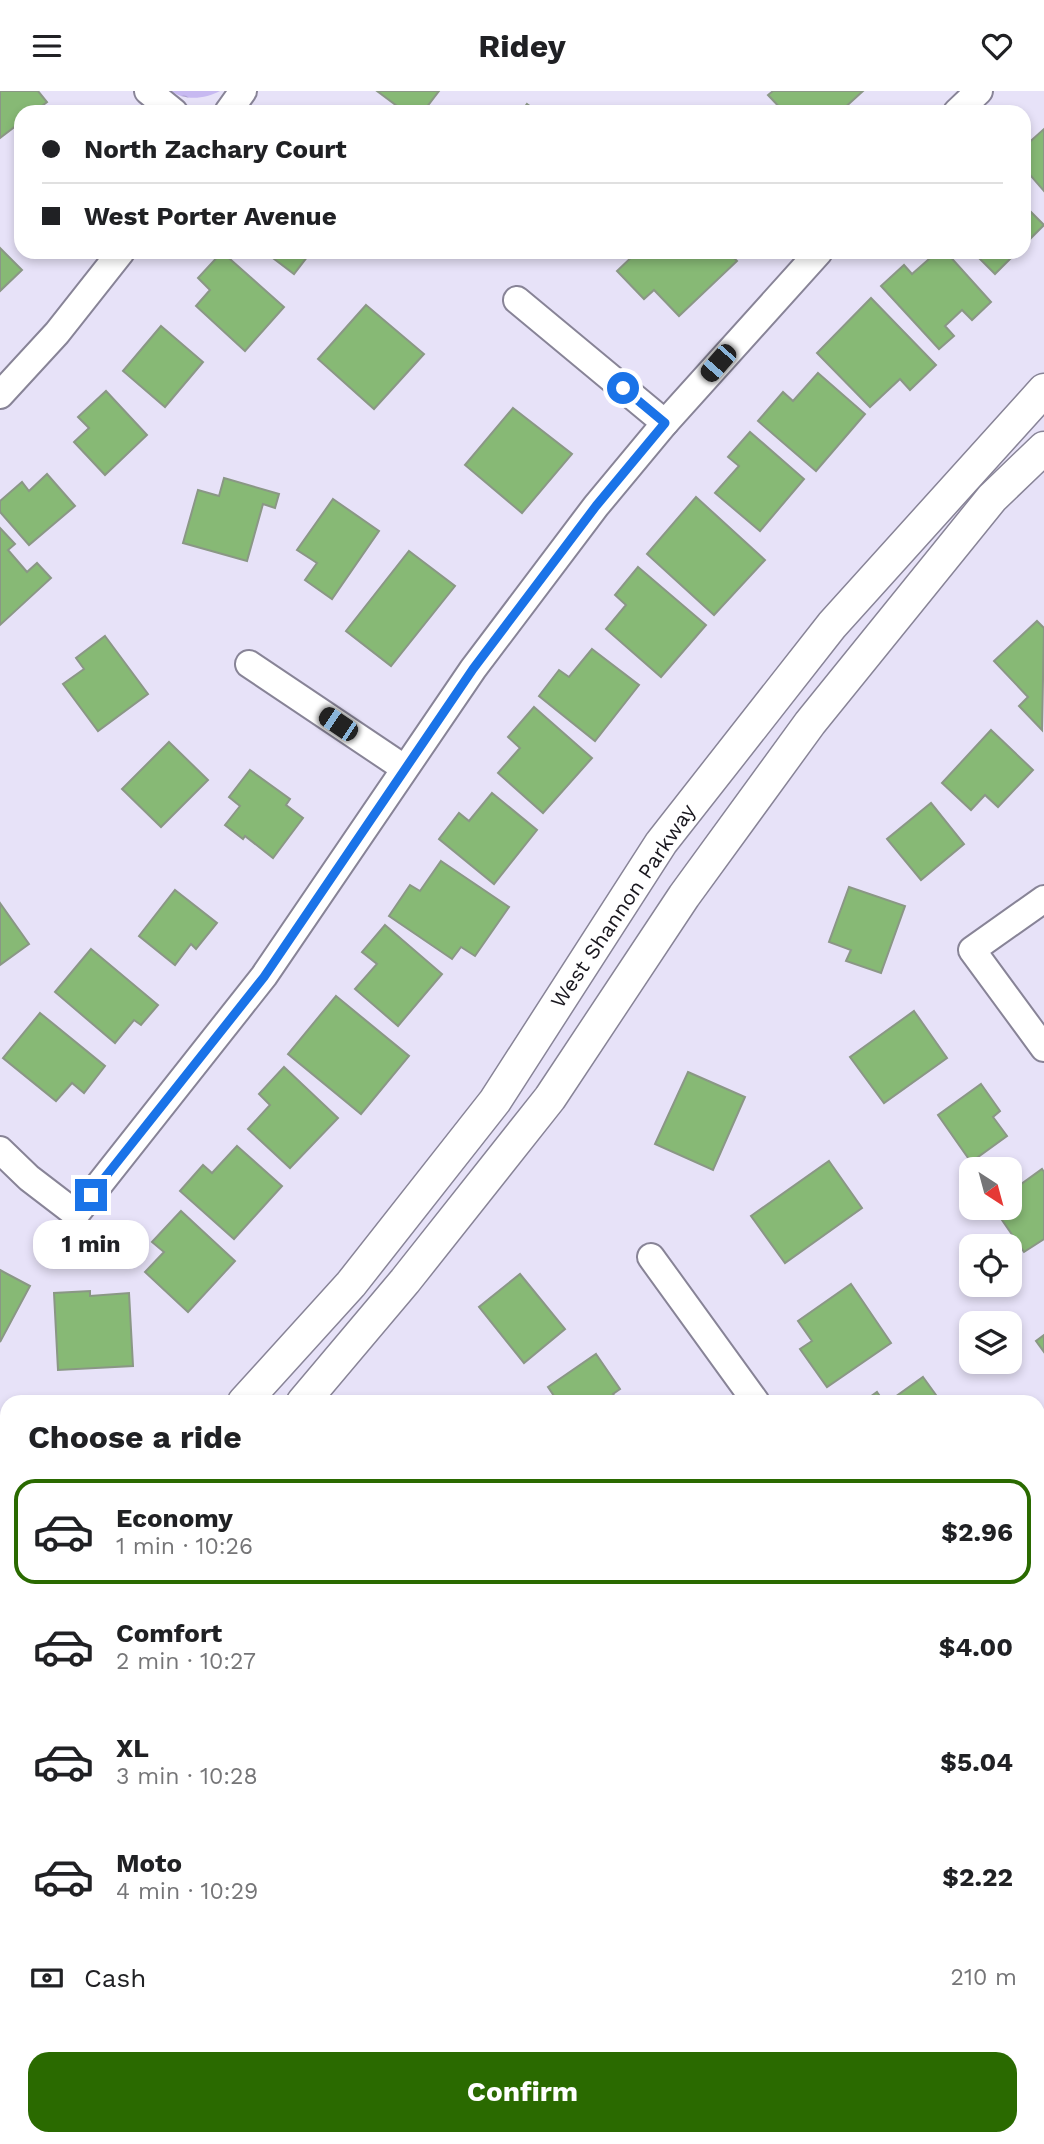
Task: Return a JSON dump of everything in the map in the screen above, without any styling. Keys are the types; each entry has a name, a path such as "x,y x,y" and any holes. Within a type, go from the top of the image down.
{"street":[{"path":"148,91 165,105"},
{"path":"964,105 979,91"},
{"path":"0,395 57,333 115,259"},
{"path":"0,1150 29,1178 76,1214 264,977 404,768 528,595 596,506 665,423 813,259"},
{"path":"517,300 665,423"},
{"name":"West Shannon Parkway","path":"250,1395 351,1285 495,1101 661,843 832,625 1044,390"},
{"path":"309,1395 405,1281 550,1098 684,896 810,723 992,499 1044,448"},
{"path":"249,664 404,768"},
{"path":"1044,899 972,950 1044,1048"},
{"path":"651,1257 751,1395"}],"green space":[{"path":"171,91 220,91 195,98"}],"building":[{"path":"0,91 38,91 47,102 43,105 14,105 14,127 0,138"},
{"path":"377,91 439,91 428,105 396,105"},
{"path":"773,91 863,91 848,105 777,105 768,95"},
{"path":"1044,129 1044,191 1031,176 1031,141"},
{"path":"1031,212 1044,225 1031,238"},
{"path":"0,248 22,270 0,291"},
{"path":"216,259 230,259 284,307 245,351 196,306 210,290 198,278"},
{"path":"274,259 306,259 294,274"},
{"path":"630,259 737,261 679,316 654,290 644,299 617,271"},
{"path":"929,259 952,259 991,302 972,320 962,310 945,326 954,336 939,349 881,286 904,265 912,274"},
{"path":"980,259 1010,259 995,274"},
{"path":"871,298 936,365 910,390 900,379 870,407 817,353"},
{"path":"366,305 424,354 374,409 318,359"},
{"path":"161,326 203,362 165,407 123,371"},
{"path":"818,373 865,414 816,471 758,421 783,392 793,401"},
{"path":"106,391 147,435 105,475 74,442 89,428 78,417"},
{"path":"513,408 572,454 522,513 465,465"},
{"path":"750,432 804,479 760,531 715,493 739,466 728,457"},
{"path":"47,474 75,506 29,545 0,512 0,501 22,482 29,491"},
{"path":"224,478 279,494 275,508 263,504 247,561 183,543 198,490 219,496"},
{"path":"696,497 765,560 714,615 647,554"},
{"path":"333,499 379,531 332,599 305,580 317,563 297,550"},
{"path":"0,528 15,544 8,550 27,572 37,563 51,578 0,625"},
{"path":"409,551 455,586 391,666 346,631"},
{"path":"638,567 706,625 661,677 606,629 626,605 615,595"},
{"path":"1037,621 1044,628 1042,730 1019,706 1028,697 994,661"},
{"path":"105,636 148,694 98,731 63,684 84,669 76,658"},
{"path":"592,649 639,685 595,741 539,696 559,670 569,677"},
{"path":"534,707 592,758 543,813 498,773 520,748 508,737"},
{"path":"991,730 1033,770 998,807 985,795 971,810 942,783"},
{"path":"169,742 208,780 161,827 122,789"},
{"path":"250,770 290,799 286,805 303,818 273,858 245,836 243,839 225,825 240,806 229,797"},
{"path":"492,793 537,830 494,884 439,839 459,813 469,821"},
{"path":"931,803 964,844 921,880 887,839"},
{"path":"441,861 509,907 475,956 461,947 452,959 389,916 410,885 420,891"},
{"path":"849,887 905,906 881,973 846,961 851,950 829,942"},
{"path":"175,890 217,923 196,949 191,944 175,965 139,936"},
{"path":"0,903 29,944 0,965"},
{"path":"385,925 442,974 398,1026 355,989 377,964 362,952"},
{"path":"91,949 158,1005 141,1025 134,1020 115,1043 55,992"},
{"path":"336,996 409,1056 361,1114 288,1054"},
{"path":"914,1011 947,1058 884,1103 850,1057"},
{"path":"40,1013 105,1066 84,1093 72,1083 56,1101 3,1058"},
{"path":"284,1067 338,1118 290,1168 248,1129 270,1105 259,1094"},
{"path":"688,1072 745,1097 713,1170 655,1144"},
{"path":"981,1084 1000,1111 993,1117 1007,1136 978,1157 967,1157 938,1115"},
{"path":"237,1146 282,1186 234,1239 180,1191 203,1165 212,1173"},
{"path":"829,1161 862,1208 785,1263 751,1216"},
{"path":"1042,1169 1044,1172 1044,1239 1024,1252 1022,1234 1012,1234 1002,1220 1022,1220 1022,1183"},
{"path":"181,1211 235,1261 188,1312 145,1272 164,1252 152,1242"},
{"path":"0,1270 30,1286 0,1342"},
{"path":"520,1274 565,1329 524,1363 479,1307"},
{"path":"851,1284 891,1343 827,1387 800,1349 812,1341 798,1321"},
{"path":"90,1291 90,1296 129,1293 133,1366 58,1370 54,1293"},
{"path":"1044,1335 1044,1352 1036,1341"},
{"path":"596,1354 620,1389 614,1395 553,1395 548,1387"},
{"path":"923,1377 936,1395 898,1395"}],"route":[{"path":"91,1195 264,977 473,669 596,506 665,423 623,388"}]}
